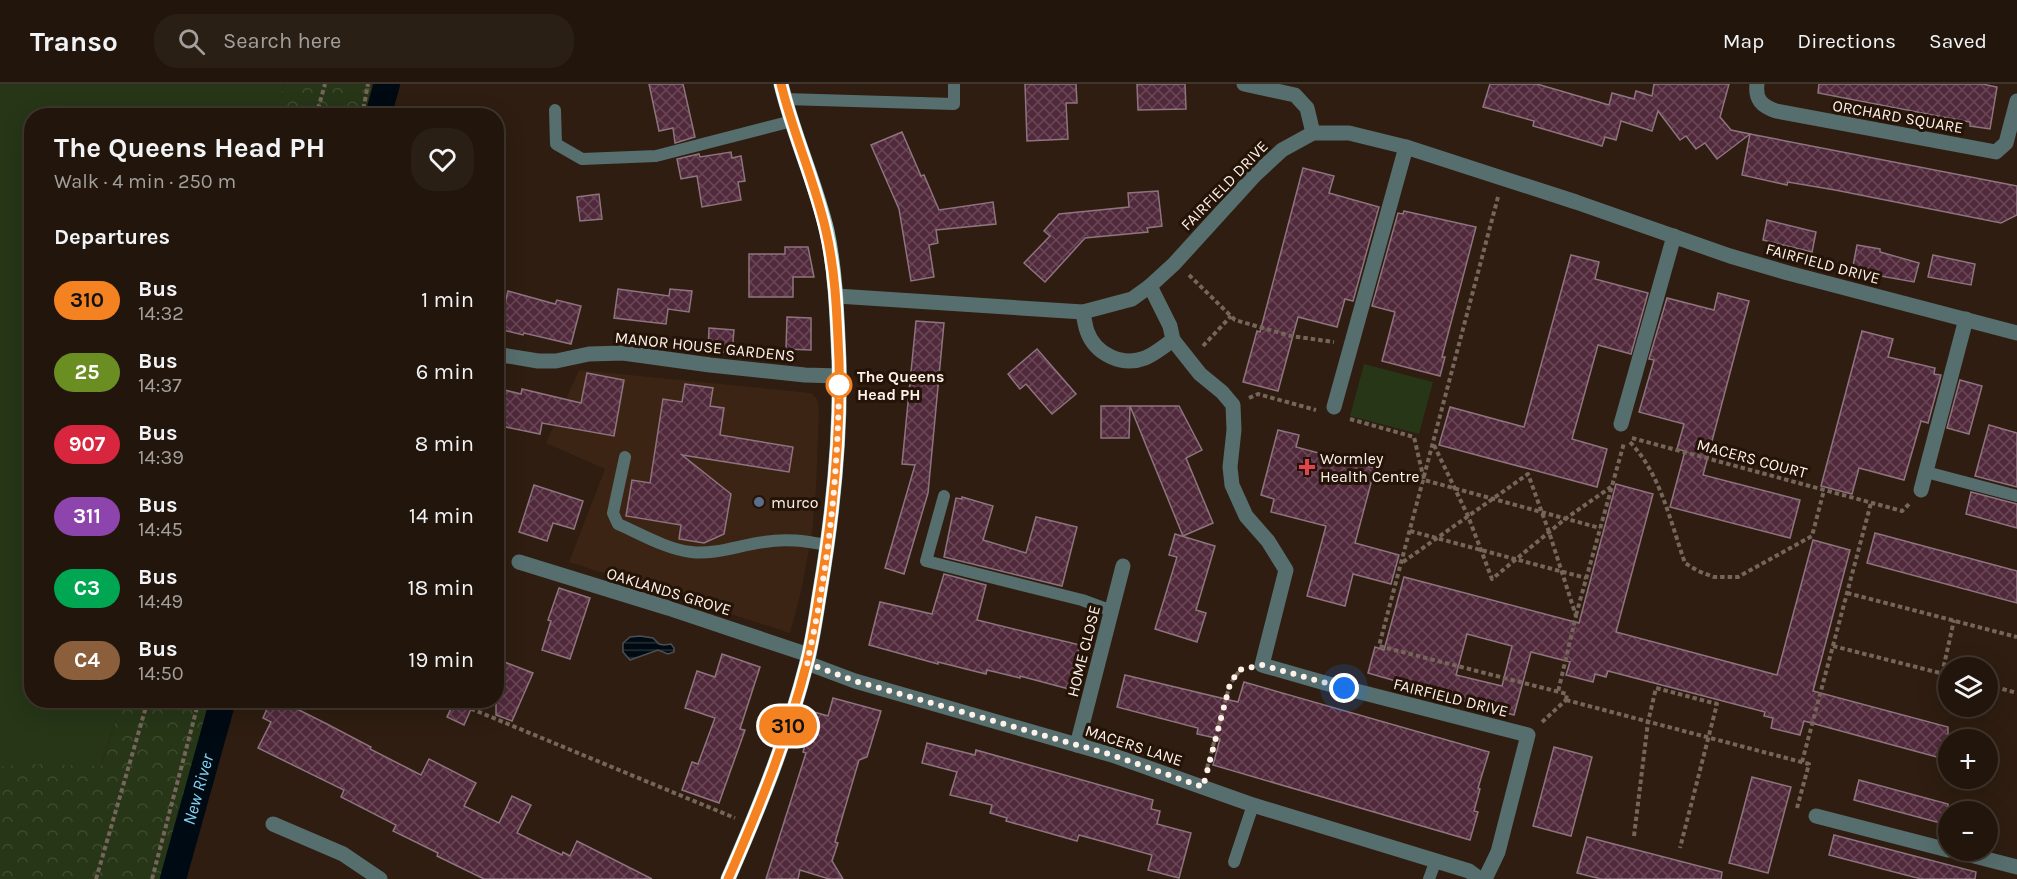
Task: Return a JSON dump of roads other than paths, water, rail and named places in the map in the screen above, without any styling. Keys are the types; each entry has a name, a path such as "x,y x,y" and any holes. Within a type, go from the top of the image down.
{"main road":[{"path":"728,879 772,776 808,659 836,479 839,376 837,296 826,231 783,91"}],"street":[{"path":"1244,84 1294,94 1307,108 1313,133"},
{"name":"ORCHARD SQUARE","path":"1758,84 1759,101 1766,108 1776,111 1996,152 2006,142 2017,101"},
{"name":"FAIRFIELD DRIVE","path":"837,296 1083,312 1132,299 1176,262 1255,175 1282,150 1313,133 1348,133 1406,147 1730,256 2017,333"},
{"path":"1334,407 1406,147"},
{"path":"1623,430 1674,236"},
{"path":"1083,312 1086,330 1092,342 1101,351 1123,361 1145,358 1173,340 1170,326 1150,286"},
{"path":"1921,490 1965,318"},
{"name":"FAIRFIELD DRIVE","path":"1173,340 1200,374 1222,392 1233,405 1234,430 1230,467 1232,485 1246,516 1268,541 1286,570 1262,665 1528,735 1498,852 1485,879"},
{"name":"MANOR HOUSE GARDENS","path":"504,355 538,361 555,361 589,354 623,353 734,368 839,376"},
{"name":"OAKLANDS GROVE","path":"519,562 668,608 808,659"},
{"name":"HOME CLOSE","path":"1077,745 1123,566"},
{"name":"MACERS LANE","path":"808,659 855,681 1112,755 1253,805 1469,871 1480,879"},
{"path":"1816,816 1938,847"},
{"path":"273,824 343,854 380,879"},
{"path":"1993,861 2017,867"}],"lane":[{"path":"783,91 954,104 954,84"},
{"path":"555,110 556,144 582,159 656,156 792,121"},
{"path":"625,457 613,513 614,519 618,524 674,549 713,552 788,539 827,544"},
{"path":"1926,472 2017,496"},
{"path":"944,496 926,561 1082,600 1112,611"},
{"path":"1234,862 1253,805"},
{"path":"1430,879 1436,860"}],"waterway":[{"name":"New River","path":"380,108 387,84"},
{"name":"New River","path":"173,879 221,708"}],"place":[{"name":"The Queens Head PH","path":"839,385"},
{"name":"Wormley Health Centre","path":"1307,467"},
{"name":"murco","path":"759,502"}]}
